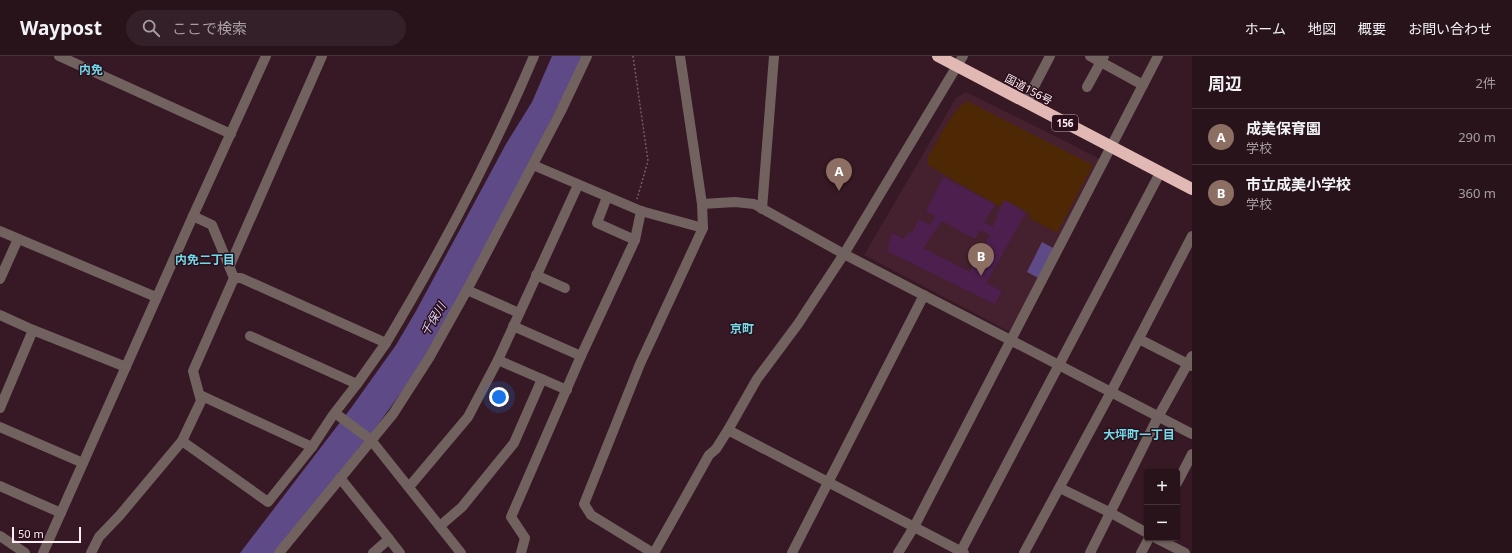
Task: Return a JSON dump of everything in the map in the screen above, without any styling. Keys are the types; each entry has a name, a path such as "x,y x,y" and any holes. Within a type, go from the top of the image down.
{"highway":[{"name":"国道156号","path":"938,56 960,61 1026,102 1192,189"}],"street":[{"path":"58,56 231,134"},
{"path":"43,553 192,216 266,56"},
{"path":"230,265 322,56"},
{"path":"182,441 268,502 337,415 386,344 414,296 479,176 534,56"},
{"path":"279,553 370,439 393,414 430,358 561,111 587,56"},
{"path":"680,56 702,204 703,228 640,364 584,504 591,515 653,553 709,455 716,449 757,379 798,324 844,254 960,61"},
{"path":"762,209 774,56"},
{"path":"1026,102 1050,56"},
{"path":"1090,56 1102,59 1144,84"},
{"path":"898,553 914,527 1158,56"},
{"path":"1087,87 1102,59"},
{"path":"532,164 638,210 703,228"},
{"path":"728,430 827,483 962,552 1160,173"},
{"path":"409,487 468,417 498,360 578,185"},
{"path":"607,197 597,223 635,240"},
{"path":"702,204 735,202 754,204 844,254 1192,434"},
{"path":"521,553 525,538 511,517 581,356 635,240 638,210"},
{"path":"91,553 99,537 120,515 182,441 201,401 193,371 234,278 230,265 212,224 192,216"},
{"path":"0,231 156,297"},
{"path":"1024,553 1111,392 1192,236"},
{"path":"0,279 18,239"},
{"path":"536,275 566,288"},
{"path":"234,278 241,278 386,344"},
{"path":"467,290 519,313"},
{"path":"792,553 924,295"},
{"path":"0,315 33,330 126,367"},
{"path":"513,326 581,356"},
{"path":"0,408 33,330"},
{"path":"250,336 357,384"},
{"path":"1090,553 1158,417 1191,362 1139,339"},
{"path":"498,360 567,390"},
{"path":"440,526 462,507 514,443 542,379"},
{"path":"200,395 312,448"},
{"path":"337,415 370,439 461,553"},
{"path":"0,427 83,463"},
{"path":"1180,477 1192,454"},
{"path":"340,478 400,553"},
{"path":"0,486 61,513"},
{"path":"1060,488 1144,531"},
{"path":"0,536 25,553"},
{"path":"373,553 389,540"},
{"path":"1141,553 1147,541"},
{"path":"1162,541 1185,553"}],"path":[{"path":"633,56 643,115 648,161 638,210"}],"shaded area":[{"path":"966,92 1103,161 1014,334 864,255 956,98"},
{"path":"967,101 1093,165 1057,233 1031,219 1029,214 1005,201 1000,207 928,165 928,157 946,126 956,111"}],"water":[{"name":"千保川","path":"552,56 584,56 465,286 413,376 374,430 275,553 240,553 351,408 396,345 416,311 506,144 532,102"},
{"path":"1042,242 1055,249 1040,279 1027,272"}],"building":[{"path":"943,177 995,204 984,222 993,227 1000,207 1005,200 1026,212 986,283 1002,291 995,304 887,251 892,233 904,239 908,232 912,233 919,219 930,225 935,216 926,211","holes":["942,221 975,239 980,230 990,235 970,272 923,248"]}],"place":[{"name":"成美保育園","path":"839,191"},
{"name":"市立成美小学校","path":"981,276"}],"district":[{"name":"内免","path":"91,69"},
{"name":"内免二丁目","path":"205,259"},
{"name":"京町","path":"742,328"},
{"name":"大坪町一丁目","path":"1139,434"}]}
